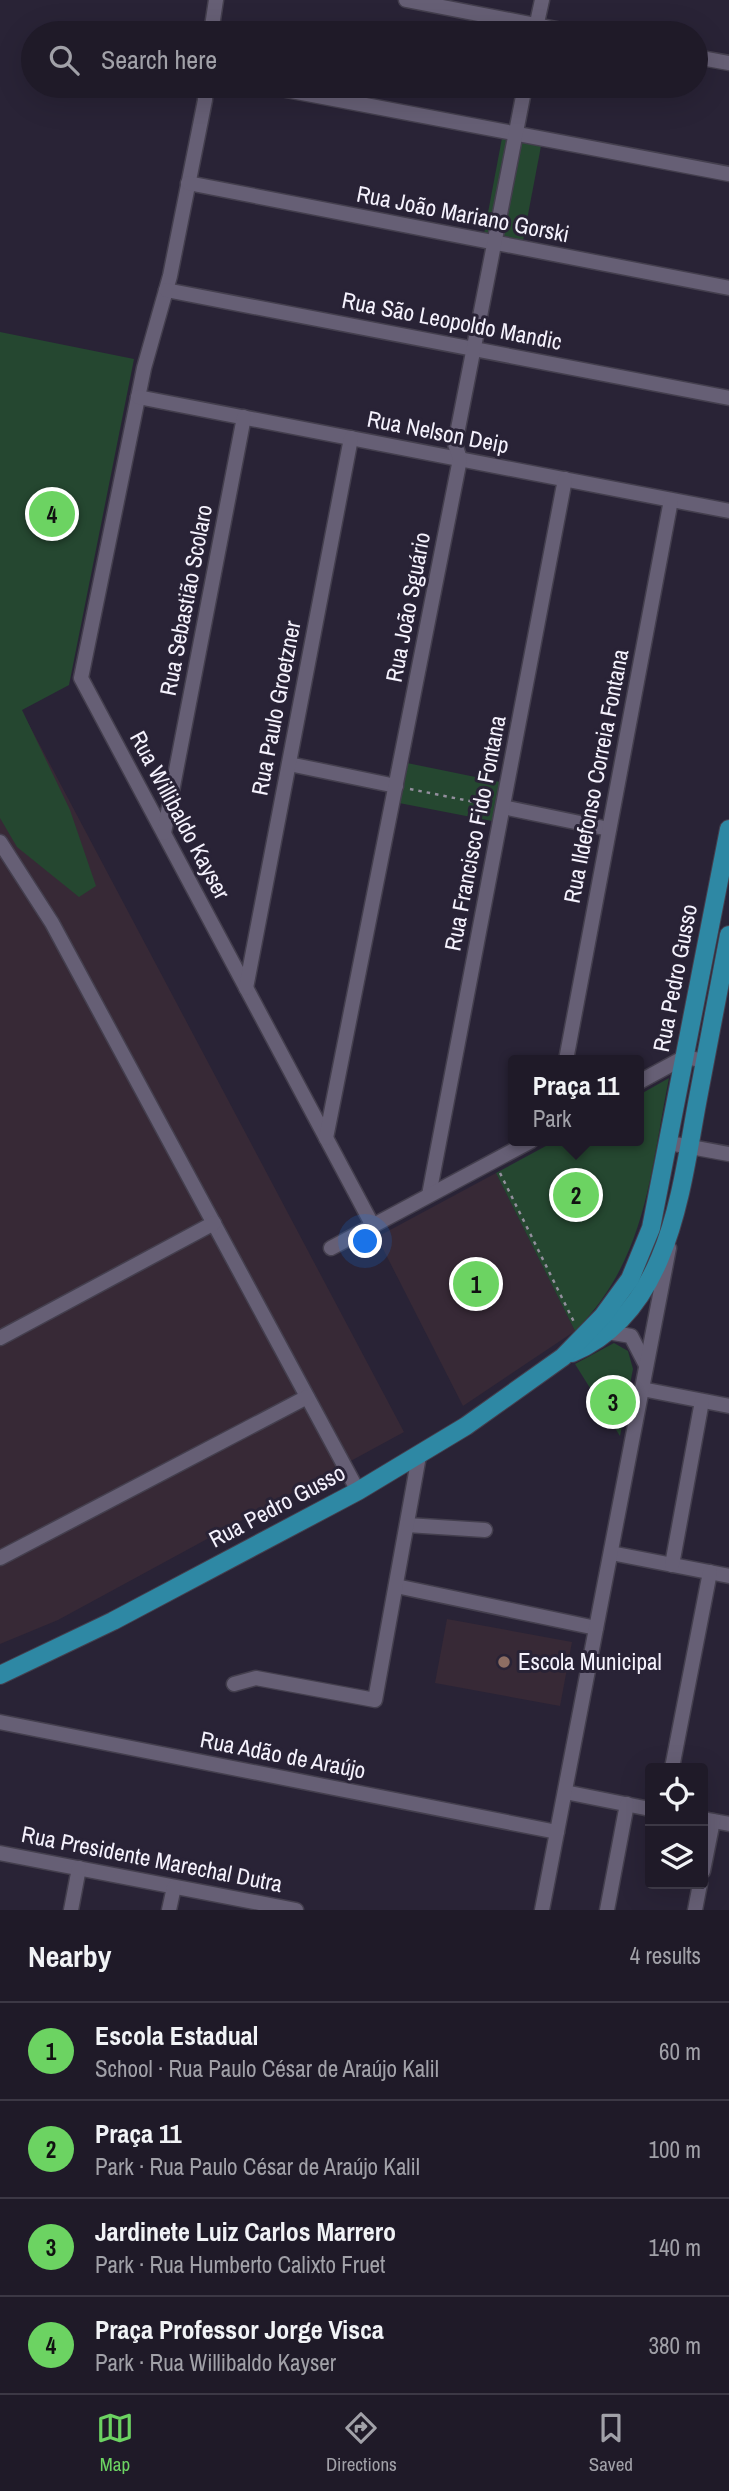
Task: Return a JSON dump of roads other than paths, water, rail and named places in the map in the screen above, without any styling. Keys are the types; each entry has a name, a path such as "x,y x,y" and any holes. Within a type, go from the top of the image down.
{"main road":[{"name":"Rua Pedro Gusso","path":"0,1675 104,1626 419,1456 562,1357 613,1304 638,1265 651,1228 729,829"},
{"name":"Rua Pedro Gusso","path":"562,1357 588,1346 608,1332 631,1307 646,1285 674,1222 705,1061 725,976 729,935"}],"street":[{"path":"213,21 216,0"},
{"path":"407,0 500,21"},
{"path":"538,21 542,0"},
{"path":"708,59 729,63"},
{"name":"Rua Willibaldo Kayser","path":"205,98 166,290 138,397 82,678 373,1226"},
{"path":"329,98 729,174"},
{"name":"Rua João Sguário","path":"326,1138 460,459 456,444 523,98"},
{"name":"Rua João Mariano Gorski","path":"188,183 729,288"},
{"name":"Rua São Leopoldo Mandic","path":"166,290 729,398"},
{"name":"Rua Nelson Deip","path":"138,397 729,511"},
{"name":"Rua Sebastião Scolaro","path":"164,834 244,417"},
{"name":"Rua Paulo Groetzner","path":"246,988 351,438"},
{"name":"Rua Francisco Fido Fontana","path":"429,1195 565,480"},
{"name":"Rua Ildefonso Correia Fontana","path":"567,1055 671,500"},
{"path":"289,764 396,786"},
{"path":"503,807 610,829"},
{"path":"0,842 52,923 358,1491"},
{"path":"644,1079 685,1057 705,1061"},
{"path":"669,1143 729,1154"},
{"path":"331,1248 522,1146"},
{"path":"542,1910 674,1222"},
{"path":"0,1338 214,1223"},
{"path":"608,1332 631,1336 646,1367"},
{"path":"642,1389 729,1406"},
{"path":"0,1558 307,1397"},
{"path":"672,1565 702,1401"},
{"path":"234,1684 256,1678 375,1700 419,1456"},
{"path":"407,1525 485,1530"},
{"path":"611,1553 729,1576"},
{"path":"673,1763 710,1572"},
{"path":"396,1586 596,1628"},
{"name":"Rua Adão de Araújo","path":"0,1722 557,1832"},
{"path":"565,1792 645,1808"},
{"path":"607,1910 627,1804"},
{"path":"708,1820 729,1824"},
{"name":"Rua Presidente Marechal Dutra","path":"0,1853 296,1910"},
{"path":"71,1910 79,1868"},
{"path":"169,1910 174,1887"},
{"path":"695,1910 699,1889"}],"place":[{"name":"Praça Professor Jorge Visca","path":"52,514"},
{"name":"Praça 11","path":"576,1195"},
{"name":"Escola Estadual","path":"476,1284"},
{"name":"Jardinete Luiz Carlos Marrero","path":"613,1402"},
{"name":"Escola Municipal","path":"504,1662"}]}
